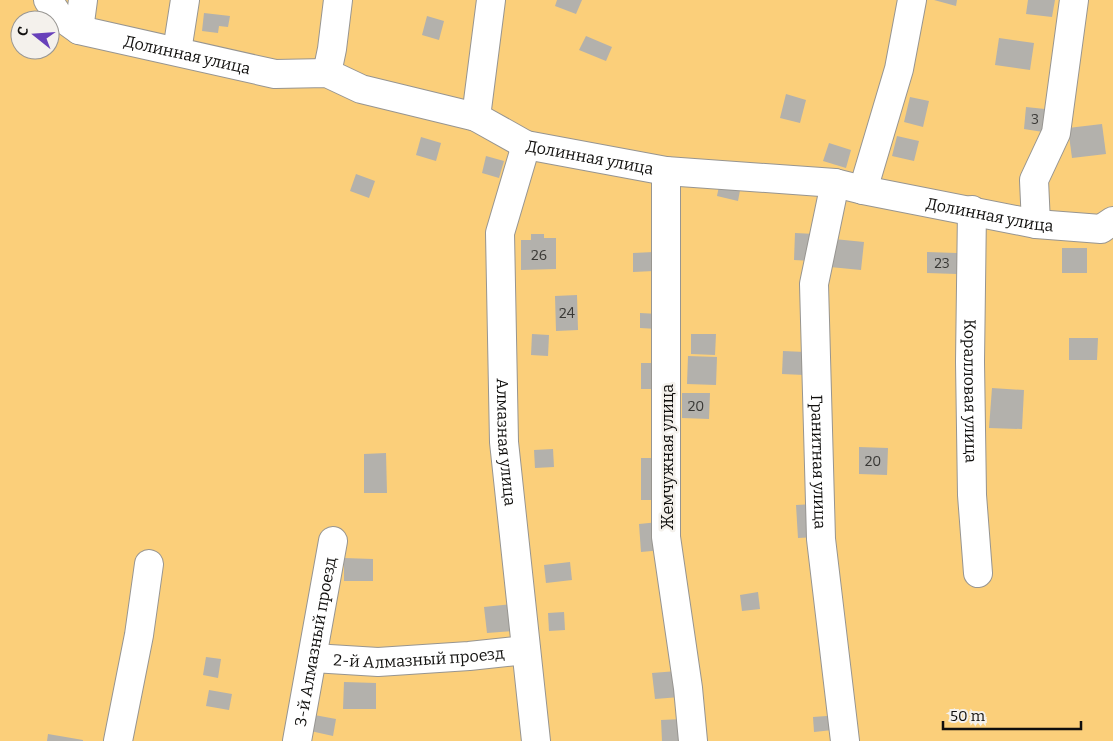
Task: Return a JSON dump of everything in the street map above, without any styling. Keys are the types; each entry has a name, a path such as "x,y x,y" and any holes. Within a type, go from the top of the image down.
{"street":[{"path":"48,0 58,14 78,30 83,0"},
{"path":"177,51 185,0"},
{"path":"327,72 338,0"},
{"path":"476,116 491,0"},
{"path":"863,190 899,69 912,0"},
{"path":"1036,224 1034,180 1056,132 1074,0"},
{"name":"Долинная улица","path":"78,30 275,74 327,72 361,89 476,116 526,145 666,171 835,183 1036,224 1101,229 1113,221"},
{"name":"Алмазная улица","path":"526,145 500,233 504,442 536,741"},
{"name":"Жемчужная улица","path":"666,171 666,536 688,688 693,741"},
{"name":"Гранитная улица","path":"835,183 814,284 821,539 845,741"},
{"name":"Коралловая улица","path":"972,210 970,362 972,495 978,573"},
{"name":"3-й Алмазный проезд","path":"297,741 333,542"},
{"path":"118,741 149,564"},
{"name":"2-й Алмазный проезд","path":"313,658 378,662 526,650"}],"shaded area":[{"path":"0,0 1113,0 1113,741 0,741"}],"building":[{"path":"557,0 582,0 576,14 555,6"},
{"path":"934,0 957,0 956,6"},
{"path":"1028,0 1055,0 1052,17 1026,14"},
{"path":"204,13 230,16 228,27 219,26 218,33 202,31"},
{"path":"427,16 444,21 439,40 422,35"},
{"path":"586,36 612,47 606,61 579,50"},
{"path":"999,38 1034,43 1030,70 995,65"},
{"path":"786,94 806,100 800,123 780,118"},
{"path":"910,97 929,101 923,127 904,122"},
{"path":"1026,107 1045,109 1043,132 1024,129"},
{"path":"1102,124 1106,154 1072,158 1068,128"},
{"path":"897,136 919,141 914,161 892,156"},
{"path":"421,137 441,143 436,161 416,155"},
{"path":"829,143 851,150 846,168 823,161"},
{"path":"486,156 504,161 499,178 482,173"},
{"path":"356,174 375,181 369,198 350,191"},
{"path":"721,176 742,180 738,201 717,196"},
{"path":"795,233 815,234 813,261 794,260"},
{"path":"531,234 544,234 544,238 556,238 556,269 521,270 521,240 531,240"},
{"path":"834,239 864,242 861,270 830,267"},
{"path":"1062,248 1087,248 1087,273 1062,273"},
{"path":"654,252 654,271 633,272 633,253"},
{"path":"927,252 957,253 957,274 927,273"},
{"path":"577,295 578,330 556,331 555,296"},
{"path":"640,313 659,314 658,329 640,328"},
{"path":"532,334 549,335 548,356 531,355"},
{"path":"691,334 716,334 715,355 691,354"},
{"path":"1069,338 1098,338 1097,360 1069,360"},
{"path":"783,351 805,352 804,375 782,374"},
{"path":"688,356 717,357 716,385 687,384"},
{"path":"641,363 658,363 658,389 641,389"},
{"path":"992,388 1024,390 1022,429 989,428"},
{"path":"682,393 710,393 709,419 682,418"},
{"path":"859,447 888,448 887,475 859,474"},
{"path":"553,449 554,467 535,468 534,450"},
{"path":"386,453 387,493 364,493 364,454"},
{"path":"641,458 658,458 662,500 641,500"},
{"path":"814,504 817,537 798,538 796,505"},
{"path":"659,522 662,550 641,552 639,524"},
{"path":"344,558 373,559 373,581 344,581"},
{"path":"570,562 572,580 546,583 544,565"},
{"path":"758,592 760,609 742,611 740,595"},
{"path":"512,604 514,631 487,633 484,607"},
{"path":"564,612 565,630 549,631 548,613"},
{"path":"206,657 221,659 218,678 203,675"},
{"path":"677,671 680,697 655,699 652,673"},
{"path":"344,682 376,683 376,709 343,709"},
{"path":"209,690 232,694 229,710 206,706"},
{"path":"309,714 336,719 333,736 306,730"},
{"path":"840,715 842,729 814,732 813,717"},
{"path":"682,719 683,741 662,741 661,720"},
{"path":"48,734 83,740 83,741 47,741"}]}
